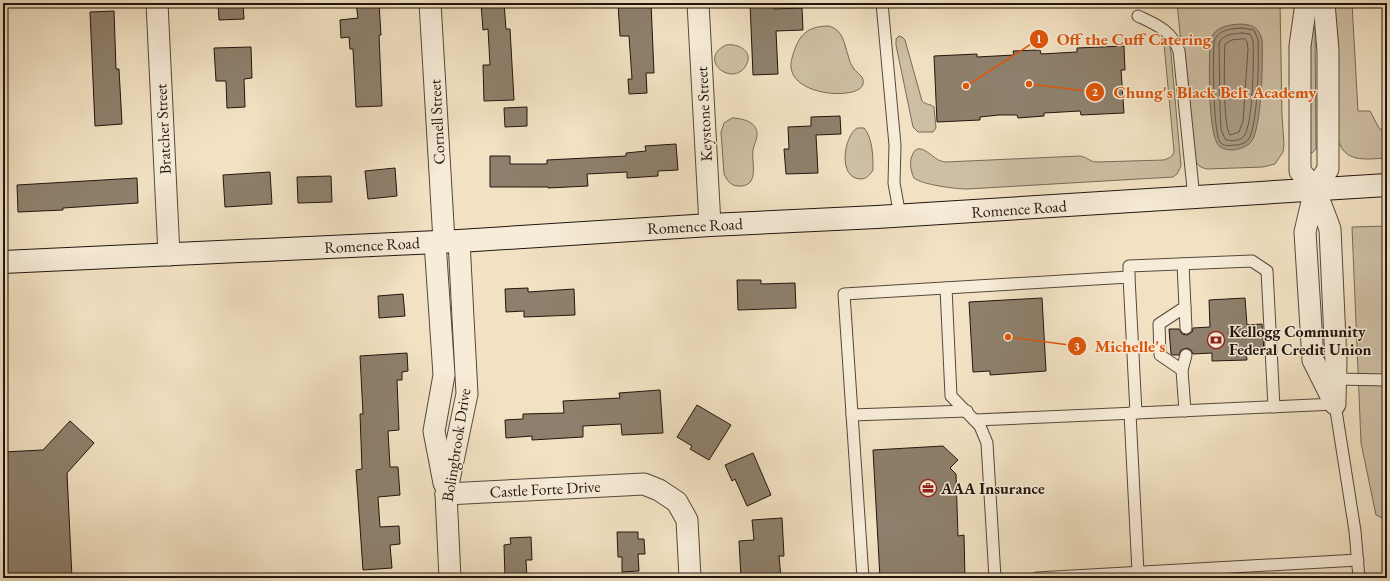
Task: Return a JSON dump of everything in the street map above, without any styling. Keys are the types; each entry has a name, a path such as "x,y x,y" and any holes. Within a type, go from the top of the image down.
{"street":[{"name":"Bratcher Street","path":"157,3 169,255"},
{"name":"Cornell Street","path":"430,3 446,241"},
{"name":"Keystone Street","path":"698,3 710,225"},
{"path":"1306,3 1300,46 1300,171 1315,189 1330,230 1335,404"},
{"path":"1324,3 1328,51 1328,169 1315,189 1305,232 1313,360 1335,404"},
{"name":"Romence Road","path":"3,262 446,241 710,225 900,216 1387,185"},
{"name":"Bolingbrook Drive","path":"446,241 467,394 446,494 450,578"},
{"name":"Castle Forte Drive","path":"446,494 644,484 659,490 677,502 687,520 690,578"}],"lane":[{"path":"882,3 895,146 894,183 900,216"},
{"path":"1138,16 1169,33 1176,42 1179,51 1194,198"},
{"path":"1138,572 1129,266 1252,262 1267,271 1274,407"},
{"path":"1183,264 1186,328"},
{"path":"863,578 844,294 1129,277"},
{"path":"946,288 951,396 980,426 987,443 995,578"},
{"path":"1182,370 1160,355 1159,324 1185,307"},
{"path":"1185,411 1182,370 1186,355"},
{"path":"1335,379 1387,380"},
{"path":"852,415 971,416 1133,413 1335,404 1355,531 1359,578"},
{"path":"1037,578 1358,560"}],"shaded area":[{"path":"1177,3 1280,3 1284,145 1283,152 1275,164 1263,167 1207,169 1201,167 1195,161 1192,152"},
{"path":"1335,3 1352,3 1358,111 1370,111 1379,128 1387,134 1387,158 1356,158 1350,156 1340,145 1337,136"},
{"path":"1313,25 1315,28 1316,149 1312,153 1309,150 1310,28"},
{"path":"821,26 829,26 834,28 840,34 851,64 863,79 863,84 859,89 849,93 836,94 809,88 798,81 792,71 792,58 800,38 809,30"},
{"path":"899,36 905,40 922,101 934,107 936,128 933,132 918,132 913,127 896,45 896,39"},
{"path":"1166,39 1170,42 1181,166 1177,174 1173,177 967,189 932,185 914,178 911,167 911,159 914,151 917,149 924,150 939,160 945,162 1080,156 1097,162 1164,160 1169,158 1173,155 1174,151 1164,44"},
{"path":"726,45 736,45 747,53 748,62 739,72 732,74 725,73 719,69 716,63 715,57 718,51"},
{"path":"732,118 749,122 757,131 757,137 753,150 752,179 744,186 732,185 724,174 721,132 724,123"},
{"path":"857,128 864,128 867,132 873,154 873,170 871,174 861,179 853,177 848,172 845,156 846,148 852,132"},
{"path":"1387,226 1387,520 1376,515 1361,443 1352,227"}],"water":[{"path":"1241,24 1253,26 1259,33 1262,40 1260,109 1255,135 1251,142 1241,148 1228,150 1218,145 1212,124 1209,63 1210,41 1215,32 1222,27"}],"building":[{"path":"218,3 243,3 244,19 219,20"},
{"path":"356,3 379,3 382,106 356,107 353,49 350,49 349,37 341,38 340,20 358,18"},
{"path":"481,3 504,3 506,29 510,29 514,100 484,101 483,65 490,65 488,29 483,30"},
{"path":"651,3 654,73 646,73 647,93 629,94 628,79 632,79 629,36 620,36 618,4"},
{"path":"750,3 773,3 774,9 802,8 803,30 776,31 778,74 753,75"},
{"path":"114,11 116,69 119,69 122,124 95,126 90,12"},
{"path":"1124,46 1125,70 1121,70 1124,113 1081,115 1080,111 1044,113 1044,116 1018,118 1017,115 999,115 980,117 980,120 937,122 934,56 977,54 977,57 1014,55 1013,51 1040,50 1041,54 1077,52 1077,48"},
{"path":"251,47 252,78 244,79 245,107 227,108 226,81 216,81 214,48"},
{"path":"527,107 527,126 505,127 504,108"},
{"path":"840,116 841,134 816,135 818,173 786,174 784,149 789,149 788,127 811,126 811,117"},
{"path":"676,144 678,170 658,171 658,176 627,178 627,172 587,174 588,186 548,188 490,187 490,156 510,156 510,164 547,164 547,160 626,156 626,153 646,151 645,146"},
{"path":"395,168 397,196 368,199 365,171"},
{"path":"270,172 272,204 225,207 223,175"},
{"path":"331,176 332,202 298,203 297,177"},
{"path":"137,178 138,203 63,208 63,210 18,212 17,185"},
{"path":"737,280 761,280 761,284 795,283 796,308 738,310"},
{"path":"528,288 528,292 574,289 575,315 524,317 524,311 506,312 505,289"},
{"path":"403,294 405,316 379,318 378,296"},
{"path":"1042,298 1046,371 990,375 990,371 973,372 969,302"},
{"name":"Kellogg Community Federal Credit Union","path":"1245,298 1247,325 1262,324 1264,351 1246,352 1247,360 1212,361 1212,353 1193,354 1191,350 1187,348 1181,350 1179,355 1171,354 1169,329 1179,329 1182,334 1187,335 1192,332 1193,328 1210,327 1209,300"},
{"path":"407,353 408,371 402,372 402,380 397,380 399,430 388,431 390,467 398,467 400,495 378,497 380,527 399,526 400,544 390,545 392,568 363,570 356,470 362,469 360,414 363,414 360,356"},
{"path":"660,390 663,433 622,435 621,424 583,426 583,437 532,440 532,436 506,438 505,420 523,419 523,414 564,413 563,401 620,398 619,393"},
{"path":"697,405 731,425 709,460 690,449 692,446 677,437"},
{"path":"70,421 94,443 67,473 72,578 3,578 3,452 43,450"},
{"path":"943,446 958,460 950,468 956,474 958,536 964,535 965,578 880,578 873,450"},
{"path":"753,453 771,495 747,506 735,479 732,481 725,465"},
{"path":"782,518 784,556 779,556 781,578 741,578 739,541 754,540 752,520"},
{"path":"617,532 638,532 638,539 644,539 645,554 638,554 639,571 622,572 622,557 618,557"},
{"path":"531,537 532,560 526,560 527,578 505,578 504,545 511,544 510,538"}],"place":[{"name":"Chung's Black Belt Academy","path":"1029,84"},
{"name":"Off the Cuff Catering","path":"966,86"},
{"name":"Michelle's","path":"1008,337"},
{"name":"Kellogg Community Federal Credit Union","path":"1216,340"},
{"name":"AAA Insurance","path":"928,488"}]}
